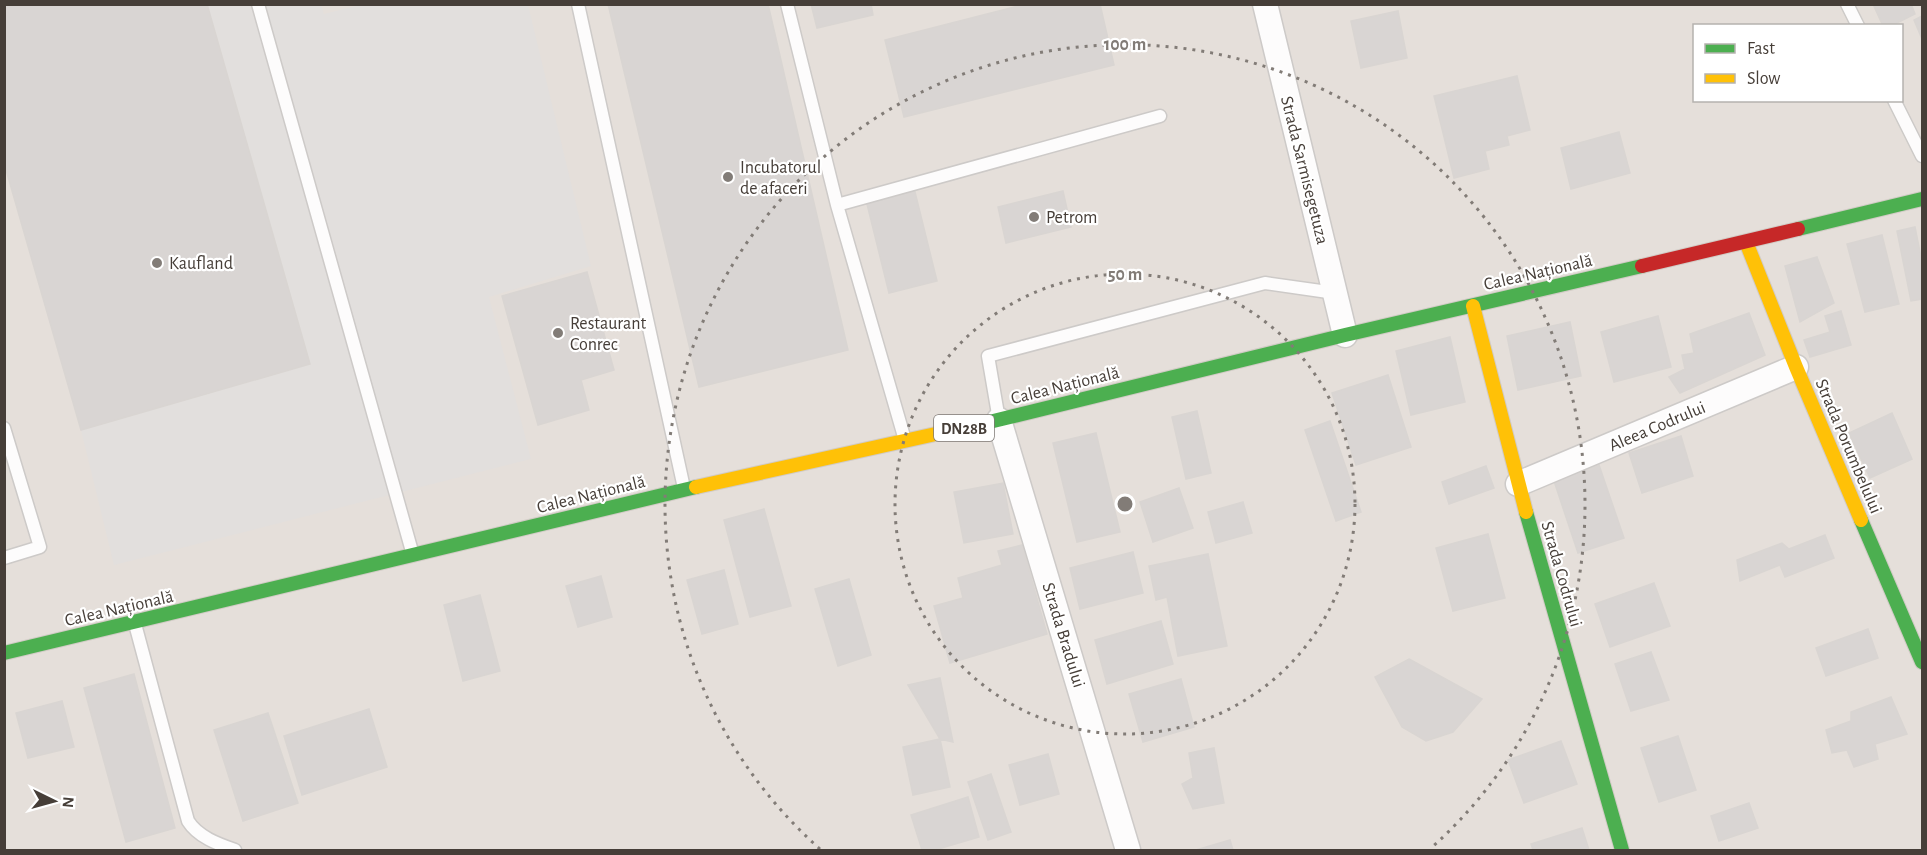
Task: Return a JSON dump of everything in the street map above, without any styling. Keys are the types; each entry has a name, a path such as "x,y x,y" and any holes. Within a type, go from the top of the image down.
{"main road":[{"name":"Calea Națională","path":"4,653 685,489 999,420 1345,335 1923,199"},
{"name":"Strada Porumbelului","path":"1746,242 1796,367 1923,662"},
{"name":"Strada Codrului","path":"1473,306 1518,484 1622,850"}],"street":[{"name":"Strada Sarmisegetuza","path":"1265,4 1345,335"},
{"name":"Aleea Codrului","path":"1518,484 1796,367"},
{"name":"Strada Bradului","path":"999,420 1128,850"}],"lane":[{"path":"258,4 413,556"},
{"path":"578,4 685,489"},
{"path":"787,4 837,205 905,440"},
{"path":"1847,4 1857,24"},
{"path":"1895,102 1923,156"},
{"path":"837,205 1160,116"},
{"path":"999,420 988,356 1265,283 1335,293"},
{"path":"4,428 40,547 4,558"},
{"path":"135,622 188,821 192,827 212,841 235,850"}],"shaded area":[{"path":"5,5 1922,5 1922,850 5,850"},
{"path":"207,5 321,5 324,14 360,5 528,5 591,266 489,297 531,459 114,565 81,430 310,364"}],"building":[{"name":"Kaufland","path":"4,4 207,4 310,364 81,430 4,163"},
{"name":"Incubatorul de afaceri","path":"608,4 768,4 848,350 699,387"},
{"path":"811,4 871,4 873,15 817,28"},
{"path":"1026,4 1100,4 1114,65 904,117 885,40"},
{"path":"1873,4 1911,4 1915,14 1895,24 1882,24"},
{"path":"1398,11 1407,58 1361,68 1351,21"},
{"path":"1922,16 1922,39 1914,20"},
{"path":"1517,76 1530,130 1507,136 1509,145 1485,151 1489,169 1454,178 1434,96"},
{"path":"1619,132 1630,173 1571,189 1561,148"},
{"path":"914,188 937,281 889,293 866,200"},
{"name":"Petrom","path":"1063,191 1071,227 1006,243 998,207"},
{"path":"1915,227 1922,262 1922,299 1911,301 1897,231"},
{"path":"1882,235 1899,304 1865,312 1847,244"},
{"path":"1817,257 1834,303 1800,322 1785,266"},
{"name":"Restaurant Conrec","path":"587,272 614,370 581,380 589,410 538,425 502,296"},
{"path":"1841,311 1851,345 1810,357 1804,340 1830,332 1825,316"},
{"path":"1749,313 1765,355 1680,393 1669,377 1685,369 1682,355 1694,353 1690,334"},
{"path":"1658,316 1671,367 1614,382 1601,332"},
{"path":"1570,322 1581,376 1518,390 1507,336"},
{"path":"1450,337 1465,402 1411,415 1396,351"},
{"path":"1388,375 1411,447 1356,465 1332,393"},
{"path":"1197,411 1211,473 1186,479 1172,417"},
{"path":"1892,413 1912,459 1870,478 1849,433"},
{"path":"1330,421 1361,512 1336,521 1305,430"},
{"path":"1096,433 1120,532 1077,542 1053,443"},
{"path":"1681,436 1693,476 1642,493 1629,453"},
{"path":"1599,465 1624,538 1578,553 1554,481"},
{"path":"1486,466 1494,488 1449,504 1442,482"},
{"path":"1003,483 1013,534 964,543 954,492"},
{"path":"1179,488 1193,528 1153,542 1140,502"},
{"path":"1243,502 1252,533 1216,543 1208,512"},
{"path":"764,509 791,606 750,617 724,520"},
{"path":"1488,534 1505,598 1453,611 1436,548"},
{"path":"1825,535 1834,558 1785,577 1780,565 1740,581 1737,560 1782,543 1789,549"},
{"path":"1022,545 1047,634 950,663 934,606 963,598 958,578 1002,565 998,551"},
{"path":"1133,552 1143,593 1080,609 1070,568"},
{"path":"1208,554 1227,646 1178,656 1167,597 1156,600 1149,566"},
{"path":"724,570 738,624 702,634 687,580"},
{"path":"601,576 612,617 578,627 566,586"},
{"path":"849,579 871,655 838,666 815,589"},
{"path":"1654,583 1670,626 1610,647 1595,604"},
{"path":"480,595 500,671 463,681 444,605"},
{"path":"1161,621 1173,664 1107,684 1095,640"},
{"path":"1868,629 1878,658 1826,676 1816,648"},
{"path":"1651,652 1669,700 1631,711 1615,664"},
{"path":"1409,659 1482,699 1453,732 1426,741 1402,727 1375,677"},
{"path":"134,674 175,828 126,842 84,688"},
{"path":"940,678 953,742 940,739 908,685"},
{"path":"1181,679 1194,727 1143,742 1129,694"},
{"path":"1891,697 1907,734 1875,744 1878,759 1854,767 1847,750 1832,753 1826,730 1851,721 1851,712"},
{"path":"62,701 74,747 28,758 16,713"},
{"path":"369,709 387,767 302,795 284,736"},
{"path":"268,713 298,803 243,821 214,730"},
{"path":"1678,736 1696,790 1659,802 1641,748"},
{"path":"940,739 950,787 913,795 903,747"},
{"path":"1561,741 1577,784 1524,803 1508,760"},
{"path":"1214,748 1224,803 1193,809 1182,784 1193,778 1189,753"},
{"path":"1048,754 1059,794 1020,805 1009,765"},
{"path":"991,774 1011,832 988,840 968,782"},
{"path":"968,797 979,837 935,850 922,850 911,815"},
{"path":"1749,803 1758,828 1719,841 1711,816"},
{"path":"1582,828 1589,850 1533,850 1531,844"},
{"path":"1230,840 1233,850 1196,850"}],"traffic: fast":[{"path":"1798,229 1922,199"},
{"path":"981,424 1345,335 1642,266"},
{"path":"4,653 696,487"},
{"path":"1526,512 1622,850"},
{"path":"1861,520 1922,662"}],"traffic: slow":[{"path":"1746,242 1861,520"},
{"path":"1473,306 1526,512"},
{"path":"696,487 981,424"}],"traffic: jam":[{"path":"1642,266 1798,229"}],"place":[{"name":"Incubatorul de afaceri","path":"728,177"},
{"name":"Petrom","path":"1034,217"},
{"name":"Kaufland","path":"157,263"},
{"name":"Restaurant Conrec","path":"558,333"}]}
